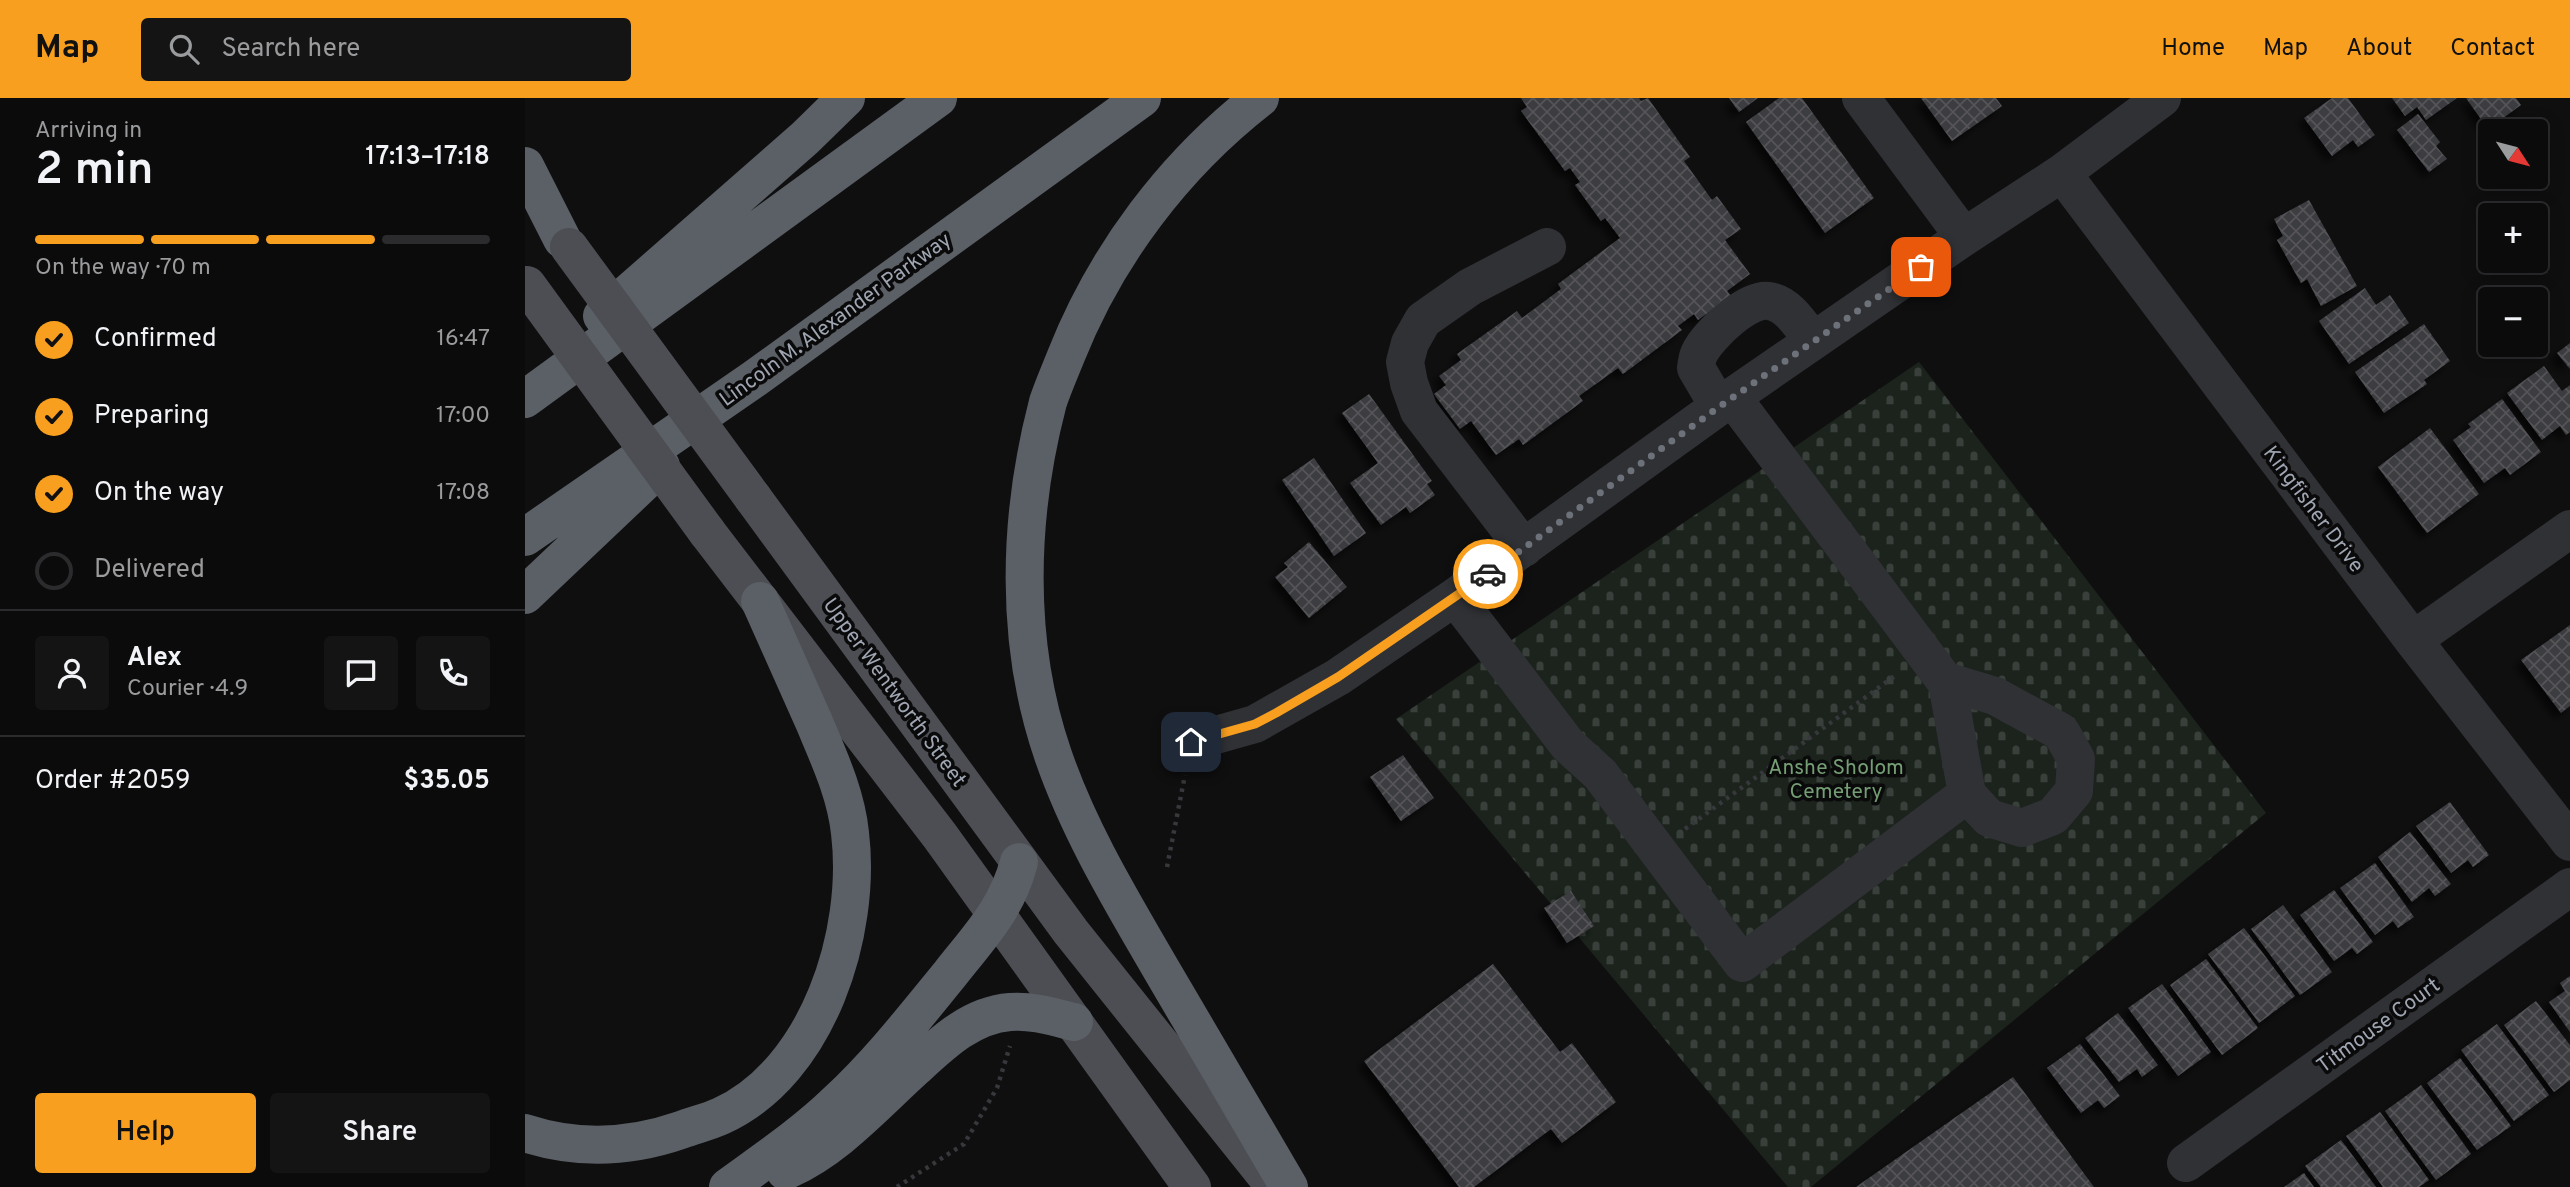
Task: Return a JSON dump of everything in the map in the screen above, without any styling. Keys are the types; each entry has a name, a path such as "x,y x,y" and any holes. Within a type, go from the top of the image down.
{"highway":[{"path":"525,386 683,243 805,138 846,98"},
{"path":"525,399 938,98"},
{"name":"Lincoln M. Alexander Parkway","path":"525,537 754,379 1142,98"},
{"path":"1259,98 1197,155 1154,201 1117,257 1080,322 1049,401 1036,466 1025,538 1025,617 1035,690 1052,753 1074,808 1101,864 1289,1187"},
{"path":"525,166 565,243"},
{"path":"525,595 754,379"},
{"path":"525,1133 549,1141 602,1146 656,1139 722,1116 751,1097 778,1073 817,1015 835,974 848,926 853,875 850,832 835,771 760,601"},
{"path":"728,1187 789,1143 877,1062 997,916 1014,881 1019,862"},
{"path":"744,1187 805,1162 838,1137 948,1037 977,1020 1010,1012 1074,1021"}],"main road":[{"name":"Upper Wentworth Street","path":"525,189 1071,932 1275,1187"},
{"path":"526,283 706,531 932,825 1192,1187"}],"street":[{"path":"1861,98 1964,237"},
{"path":"1191,742 1255,724 1338,677 1524,548 1725,402 1964,237 2062,173 2162,98"},
{"name":"Kingfisher Drive","path":"2062,173 2413,640 2570,842"},
{"path":"1524,548 1419,411 1405,362 1410,343 1423,320 1470,287 1547,247"},
{"path":"1813,341 1792,313 1769,301 1754,303 1711,335 1698,354 1696,368 1935,668 1967,794 1989,818 2022,828 2053,816 2074,791 2075,759 2061,732 1995,696 1935,668"},
{"path":"2413,640 2570,529"},
{"path":"1455,597 1567,745 1600,774 1742,963 1967,794"},
{"name":"Titmouse Court","path":"2186,1163 2570,887"}],"path":[{"path":"1657,850 1935,668"},
{"path":"1167,867 1191,742"},
{"path":"897,1187 964,1144 997,1088 1011,1042"}],"green space":[{"name":"Anshe Sholom Cemetery","path":"1919,362 2266,813 1811,1187 1788,1187 1396,719"}],"building":[{"path":"1521,98 1639,98 1641,101 1648,98 1690,157 1684,161 1712,200 1717,196 1741,229 1725,240 1750,274 1727,291 1731,296 1698,320 1694,314 1678,326 1682,330 1623,374 1618,368 1579,396 1583,401 1523,445 1519,439 1496,455 1471,421 1460,429 1434,394 1446,385 1439,376 1461,360 1457,354 1517,311 1522,318 1561,289 1558,284 1620,238 1605,218 1601,221 1575,185 1580,182 1570,168 1565,171 1521,111 1527,107"},
{"path":"1729,98 1758,98 1739,112"},
{"path":"1779,98 1802,98 1874,198 1825,233 1746,122"},
{"path":"1921,98 1996,98 2002,106 1952,141"},
{"path":"2332,98 2348,98 2375,135 2358,147 2353,140 2332,156 2304,118"},
{"path":"2392,98 2457,98 2426,120 2417,107 2405,116"},
{"path":"2466,98 2516,98 2521,105 2502,119 2481,119"},
{"path":"2418,114 2440,142 2436,146 2447,159 2429,172 2397,130"},
{"path":"2309,200 2357,286 2321,306 2307,279 2301,283 2277,240 2283,236 2274,219"},
{"path":"2365,288 2376,305 2390,295 2409,323 2349,364 2319,321"},
{"path":"2424,324 2450,361 2424,380 2427,384 2384,413 2355,372"},
{"path":"2570,343 2570,369 2557,353"},
{"path":"2544,366 2562,391 2570,385 2570,432 2566,435 2560,426 2542,440 2507,393"},
{"path":"1369,394 1432,481 1427,484 1435,495 1410,513 1406,507 1381,525 1350,483 1378,463 1342,413"},
{"path":"2502,399 2541,452 2510,475 2505,468 2484,483 2453,440 2471,427 2468,424"},
{"path":"2430,428 2479,494 2427,533 2378,467"},
{"path":"1314,458 1366,533 1334,556 1282,480"},
{"path":"1309,542 1347,587 1309,618 1275,577 1288,567 1284,563"},
{"path":"2570,625 2570,706 2561,713 2521,660"},
{"path":"1403,755 1434,798 1401,821 1370,777"},
{"path":"2450,802 2489,855 2473,867 2468,860 2451,873 2416,826"},
{"path":"2410,832 2451,884 2435,896 2429,888 2412,902 2378,857"},
{"path":"2375,863 2414,917 2398,928 2393,921 2375,935 2340,888"},
{"path":"2334,890 2373,942 2357,954 2352,948 2334,961 2300,915"},
{"path":"1571,891 1594,926 1567,943 1544,908"},
{"path":"2283,905 2332,972 2300,995 2251,929"},
{"path":"2244,928 2295,996 2259,1023 2208,954"},
{"path":"2206,959 2258,1028 2222,1055 2170,985"},
{"path":"1493,964 1560,1052 1572,1043 1616,1102 1562,1143 1551,1129 1474,1187 1459,1187 1364,1061"},
{"path":"2570,976 2570,1032 2549,1002 2565,991 2560,983"},
{"path":"2162,984 2211,1052 2178,1076 2128,1008"},
{"path":"2536,1001 2570,1045 2570,1080 2554,1092 2504,1025"},
{"path":"2118,1013 2158,1065 2142,1077 2137,1069 2119,1082 2085,1038"},
{"path":"2497,1024 2549,1095 2514,1121 2461,1050"},
{"path":"2080,1044 2120,1096 2104,1108 2098,1100 2081,1113 2047,1068"},
{"path":"2460,1058 2511,1126 2477,1150 2427,1083"},
{"path":"2013,1077 2094,1187 1856,1187"},
{"path":"2421,1085 2471,1154 2436,1180 2385,1111"},
{"path":"2380,1112 2429,1180 2419,1187 2383,1187 2346,1136"},
{"path":"2341,1140 2376,1187 2321,1187 2305,1166"},
{"path":"2304,1173 2314,1187 2284,1187"}],"way so far":[{"path":"1488,574 1719,407 1921,267"}],"route":[{"path":"1191,742 1255,724 1276,713 1338,677 1488,574"}]}
